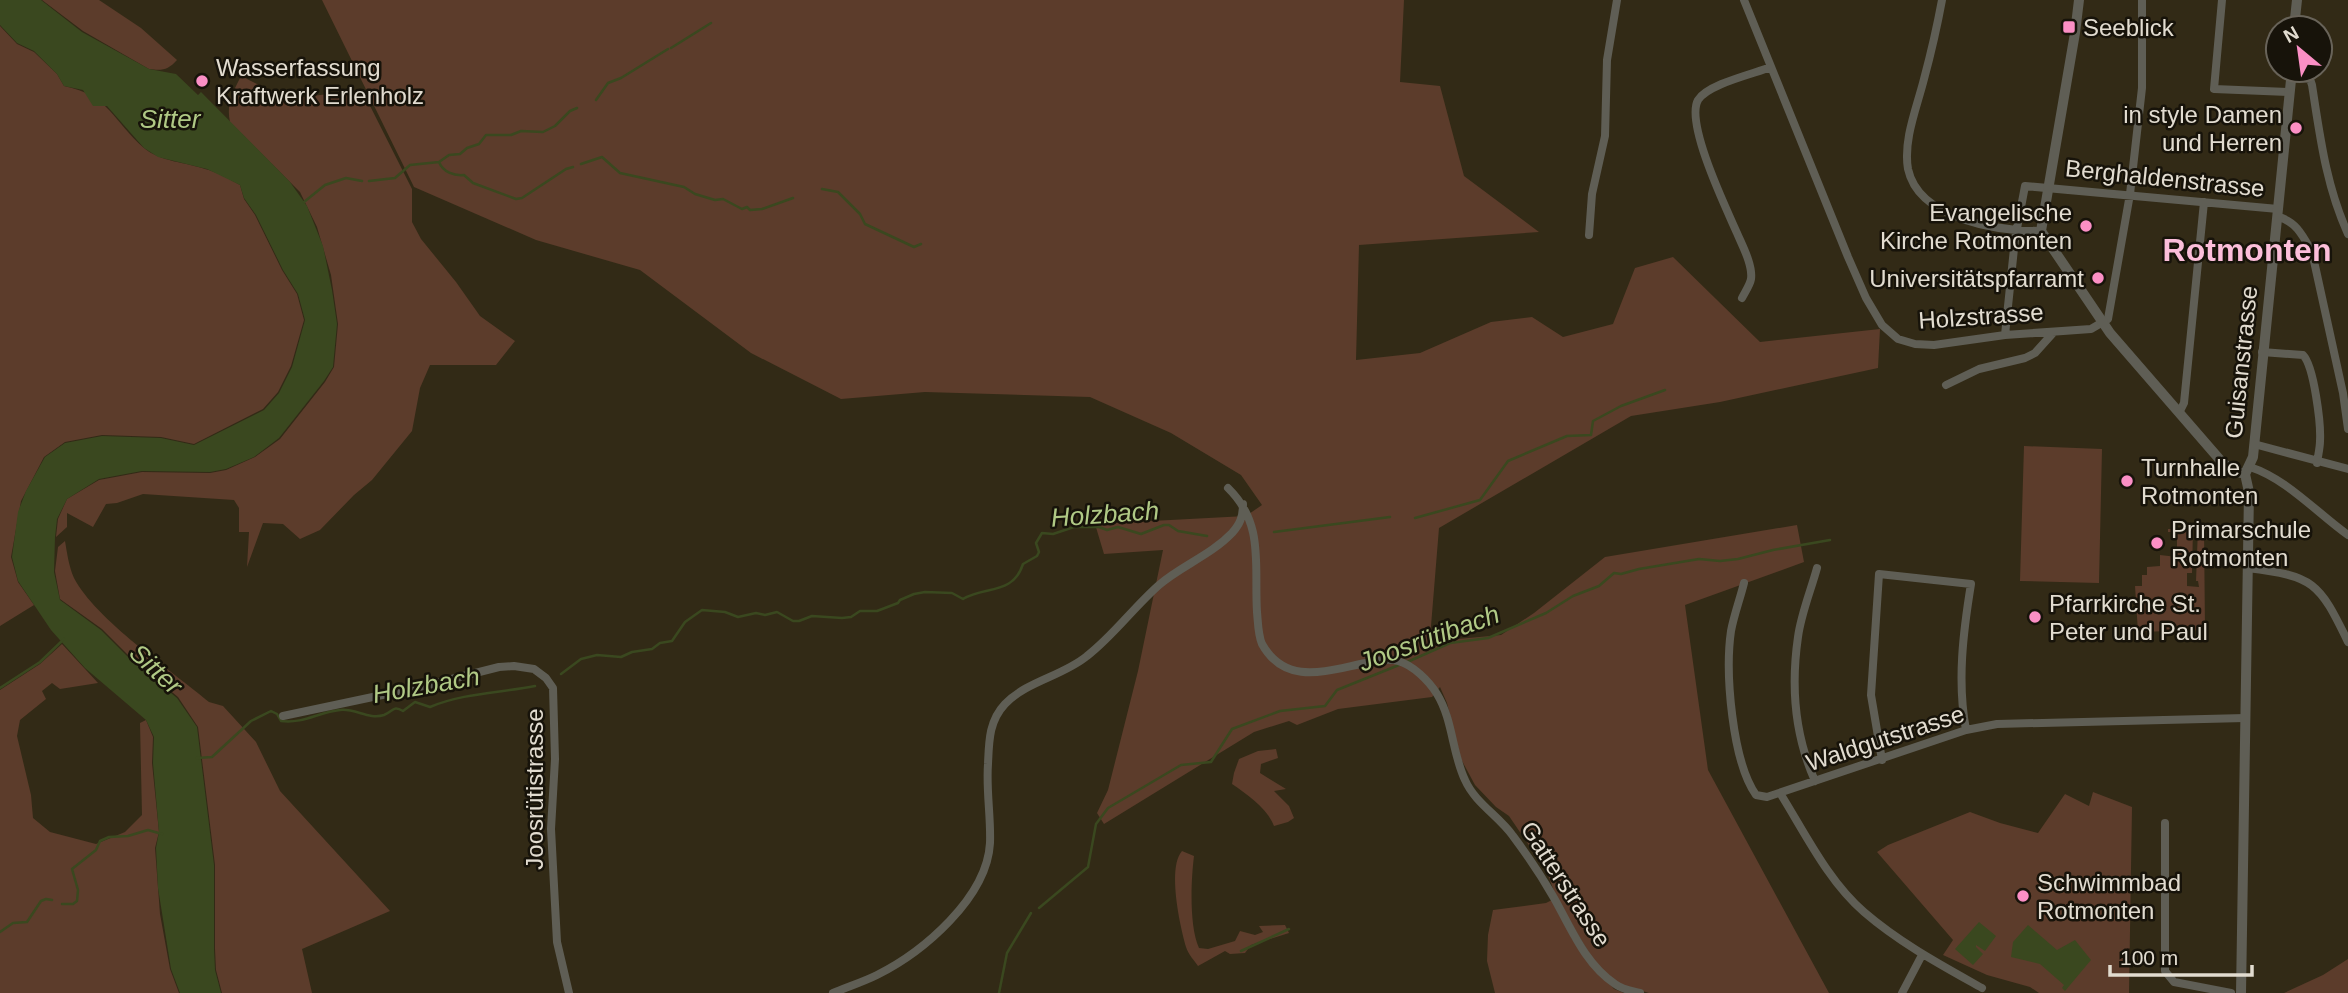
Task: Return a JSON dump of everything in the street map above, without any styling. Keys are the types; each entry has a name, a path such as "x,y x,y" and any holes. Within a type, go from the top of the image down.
{"street":[{"path":"1589,235 1592,194 1605,136 1607,60 1617,0"},
{"name":"Holzstrasse","path":"1744,0 1848,257 1866,298 1882,325 1898,339 1915,344 1934,345 2005,335 2091,329 2104,323"},
{"path":"1942,0 1907,144 1911,178 1927,200 1951,215 1964,220 2041,231"},
{"path":"2079,0 2076,33 2041,231 2104,323 2229,468 2264,473 2346,532"},
{"path":"2104,323 2110,315 2130,194 2142,88 2141,0"},
{"path":"2222,0 2214,89 2290,92"},
{"path":"1742,298 1751,277 1744,250 1709,168 1695,112 1704,93 1771,68"},
{"name":"Guisanstrasse","path":"2241,993 2248,470 2254,444 2290,84"},
{"path":"2312,84 2323,158 2336,209 2348,234"},
{"path":"2005,335 2017,229 2025,186 2049,186"},
{"name":"Berghaldenstrasse","path":"2049,186 2204,202 2278,213"},
{"path":"2180,411 2185,403 2204,202"},
{"path":"2278,213 2302,234 2312,252 2343,393 2348,429"},
{"path":"1946,385 1979,369 2025,358 2035,352 2053,333"},
{"path":"2262,352 2303,355 2307,358 2313,378 2321,439 2317,463"},
{"path":"2254,444 2317,463 2348,469"},
{"name":"Gatterstrasse","path":"1228,488 1243,504 1254,525 1257,613 1262,643 1282,667 1298,672 1316,673 1386,659 1400,661 1415,669 1437,694 1465,783 1515,838 1554,898 1572,934 1592,962 1615,985 1640,993"},
{"path":"833,993 876,976 915,950 941,930 960,910 976,887 985,867 990,845 987,775 991,727 997,713 1022,691 1086,658 1132,608 1230,534 1240,523 1243,504"},
{"path":"1815,781 1802,744 1795,711 1798,635 1817,568"},
{"path":"2247,568 2298,576 2321,592 2348,642"},
{"path":"1882,760 1871,695 1878,574 1971,584 1965,625 1960,702 1966,730"},
{"name":"Waldgutstrasse","path":"1744,583 1731,630 1730,693 1742,765 1748,784 1756,795 1767,797 1966,730 1997,724 2245,718"},
{"name":"Joosrütistrasse","path":"283,716 499,667 534,669 546,678 553,688 555,759 551,829 556,934 569,993"},
{"path":"1780,793 1837,882 1863,911 1922,954 1982,988"},
{"path":"2165,823 2165,971 2174,982 2231,993"},
{"path":"1902,993 1922,954"}],"shaded area":[{"path":"42,0 99,0 141,28 177,60 164,69 149,69 83,31"},
{"path":"322,0 1404,0 1400,82 1440,86 1464,176 1539,232 1359,245 1356,360 1420,353 1491,322 1532,317 1563,337 1613,324 1635,268 1673,257 1760,342 1880,329 1878,368 1720,402 1631,416 1439,528 1431,626 1431,636 1436,641 1501,635 1534,613 1605,557 1797,525 1804,562 1685,605 1708,770 1829,993 1649,993 1616,983 1593,960 1556,897 1547,872 1509,816 1496,807 1475,785 1461,759 1447,703 1440,687 1432,697 1338,709 1297,725 1289,721 1254,732 1104,824 1097,813 1108,790 1138,671 1163,550 1104,554 1095,524 1246,516 1262,505 1241,475 1171,433 1090,397 925,392 841,399 751,353 640,270 536,240 414,187"},
{"path":"0,26 17,44 34,52 57,74 64,86 79,90 101,102 151,153 214,172 240,185 244,199 297,294 304,320 291,366 278,392 263,409 194,444 161,437 102,435 65,442 44,457 21,501 11,557 18,582 34,605 0,626"},
{"path":"241,76 287,99 362,90 412,189 412,222 421,239 480,316 515,341 496,365 430,365 420,388 412,431 372,480 320,530 300,539 283,524 263,523 247,567 249,532 239,532 239,508 234,500 143,494 106,504 93,527 67,513 67,527 56,537 58,519 67,499 99,480 142,472 210,473 226,470 255,457 280,439 334,367 338,324 331,275 317,227 300,192 230,122 230,104"},
{"path":"2024,446 2102,449 2099,583 2020,581"},
{"path":"2198,528 2204,528 2205,630 2138,632 2135,586 2142,586 2142,575 2147,575 2147,567 2160,566 2160,555 2177,557 2177,532 2168,532 2168,529 2193,529 2192,573 2187,573 2187,586 2199,587 2196,581"},
{"path":"65,541 74,578 99,611 135,644 209,702 223,706 256,742 280,791 390,911 302,949 312,993 222,993 216,970 215,865 198,727 178,697 133,660 102,629 60,599 55,571 58,547"},
{"path":"62,644 98,683 60,689 52,683 42,691 46,699 20,720 17,736 31,795 33,818 50,832 96,844 125,832 142,815 140,723 146,720 153,737 152,763 159,832 155,848 160,914 170,969 179,993 0,993 0,690 40,664"},
{"path":"1276,749 1278,758 1261,764 1260,773 1286,789 1274,791 1289,806 1294,818 1274,826 1262,808 1232,784 1239,759 1258,751"},
{"name":"Schwimmbad Rotmonten","path":"2093,792 2132,807 2129,993 2039,993 2030,987 1987,975 1943,955 1953,940 1877,852 1970,812 2038,833 2065,794 2089,806"},
{"path":"1182,851 1194,856 1192,916 1199,948 1208,949 1235,941 1240,931 1255,935 1263,932 1259,926 1285,925 1289,933 1251,945 1245,953 1230,954 1225,951 1198,966 1186,947 1176,898 1175,870"},
{"path":"1554,899 1572,939 1614,989 1624,993 1495,993 1487,961 1493,910 1546,903"},
{"path":"2348,959 2348,993 2284,993 2323,975"}],"water":[{"name":"Sitter","path":"0,0 41,0 82,32 149,69 176,74 198,95 201,92 290,182 307,206 323,246 337,324 333,367 279,438 254,457 226,469 210,472 142,471 99,479 67,499 57,519 54,572 60,600 101,630 132,661 177,698 197,727 214,865 215,970 221,993 180,993 171,969 158,888 156,848 159,832 153,763 154,737 146,720 85,668 51,630 18,581 12,557 18,512 45,457 65,443 102,436 161,438 194,445 264,410 279,393 292,367 305,320 298,294 256,215 244,198 240,185 207,169 158,157 144,148 107,106 93,106 83,90 64,86 57,74 34,51 17,43 0,25"},
{"path":"1979,922 1996,936 1985,951 1976,945 1983,954 1973,965 1955,949"},
{"path":"2028,925 2057,950 2075,940 2091,960 2065,991 2062,988 2064,985 2040,964 2011,957 2013,942"}],"waterway":[{"path":"671,48 711,23"},
{"path":"596,100 608,83 668,49"},
{"path":"369,181 395,178 410,165 439,162 449,155 460,154 479,144 486,135 511,135 521,131 543,132 577,108"},
{"path":"581,164 602,157 620,173 684,187 695,194 715,200 723,199 742,209 762,209 793,198"},
{"path":"439,162 449,173 464,175 473,183 516,199 573,167"},
{"path":"304,202 325,185 346,178 362,181"},
{"path":"822,189 838,192 860,214 865,224 914,247 921,244"},
{"name":"Holzbach","path":"1415,518 1480,500 1508,461 1567,436 1591,435 1593,421 1621,406 1665,390"},
{"name":"Holzbach","path":"1274,532 1390,517"},
{"name":"Holzbach","path":"561,674 581,659 597,655 621,657 672,641 685,622 702,610 725,612 738,617 777,612 793,621 799,621 812,616 851,617 860,611 877,611 914,594 925,592 952,593 963,599 1012,581 1023,564 1037,556 1039,552 1036,543 1042,533 1053,534 1074,527 1099,527 1107,530 1118,527 1141,534 1169,525 1178,531 1207,536"},
{"name":"Joosrütibach","path":"1405,663 1450,643 1488,638 1599,586 1614,573 1621,574 1699,559 1738,559 1830,540"},
{"path":"0,688 40,662 64,639"},
{"name":"Joosrütibach","path":"1039,908 1088,867 1096,824 1108,808 1181,765 1211,762 1232,729 1280,711 1325,706 1337,690 1399,665"},
{"name":"Holzbach","path":"197,758 212,757 251,721 271,711 277,714 281,721 304,719 340,710 378,716 395,709 403,711 415,702 430,707 468,696 535,686"},
{"path":"62,904 73,904 77,901 78,890 72,869 96,850 100,841 148,830 162,834"},
{"path":"0,932 13,923 27,922 41,901 52,900"},
{"name":"Joosrütibach","path":"999,993 1007,953 1031,913"},
{"path":"1241,951 1289,929"}],"place":[{"name":"Seeblick","path":"2069,27"},
{"name":"Wasserfassung Kraftwerk Erlenholz","path":"202,81"},
{"name":"in style Damen und Herren","path":"2296,128"},
{"name":"Evangelische Kirche Rotmonten","path":"2086,226"},
{"name":"Universitätspfarramt","path":"2098,278"},
{"name":"Turnhalle Rotmonten","path":"2127,481"},
{"name":"Primarschule Rotmonten","path":"2157,543"},
{"name":"Pfarrkirche St. Peter und Paul","path":"2035,617"},
{"name":"Schwimmbad Rotmonten","path":"2023,896"}],"district":[{"name":"Rotmonten","path":"2247,250"}]}
